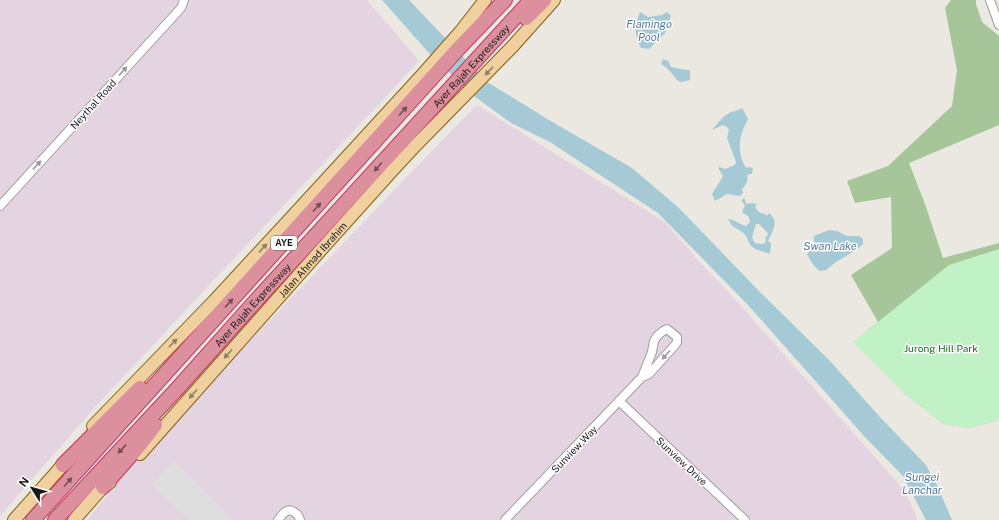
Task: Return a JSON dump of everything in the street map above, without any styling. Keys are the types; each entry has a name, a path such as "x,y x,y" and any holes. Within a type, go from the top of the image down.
{"highway":[{"path":"459,48 461,40 493,0"},
{"name":"Ayer Rajah Expressway","path":"38,515 459,48 505,0"},
{"name":"Ayer Rajah Expressway","path":"55,520 177,389 531,0"},
{"path":"480,57 503,41 544,0"},
{"path":"63,465 170,358 203,332"},
{"path":"103,487 138,447 173,402 177,389"}],"main road":[{"path":"14,520 63,465 97,421 214,301 300,208 423,74 461,31 485,0"},
{"name":"Jalan Ahmad Ibrahim","path":"74,520 103,487 139,455 380,184 512,47 554,0"}],"street":[{"name":"Neythal Road","path":"0,206 181,8 184,0"},
{"path":"990,0 999,25"},
{"name":"Sunview Way","path":"505,520 642,377 648,364 656,338 665,329 668,329 677,337 677,342 649,374 642,377"},
{"name":"Sunview Drive","path":"619,401 745,520"},
{"path":"278,520 286,511 289,510 297,513 300,520"}],"shaded area":[{"path":"0,0 367,0 419,61 96,406 0,516"},
{"path":"477,105 666,223 903,489 917,520 87,520 141,455"},
{"path":"174,461 234,520 189,520 152,484"}],"green space":[{"path":"951,0 976,0 982,22 999,36 999,125 909,163 925,204 943,258 999,243 999,420 968,428 944,424 903,392 961,319 866,331 878,322 851,275 892,248 891,197 855,203 847,181 888,166 952,106 957,70 945,8"},
{"name":"Jurong Hill Park","path":"999,249 999,420 968,428 944,424 903,392 853,342 949,265"}],"water":[{"name":"Sungei Lanchar","path":"382,0 409,0 487,82 632,168 679,208 757,289 829,360 879,416 926,465 936,483 952,520 926,520 903,476 865,437 748,305 658,213 550,142 511,123 474,96 428,52"},
{"name":"Flamingo Pool","path":"640,12 648,17 662,15 667,12 671,16 665,33 649,49 641,48 637,39 636,26"},
{"path":"663,59 668,61 671,67 690,70 690,80 681,82 678,81 668,69 661,64"},
{"path":"742,108 748,119 742,131 740,149 746,168 753,168 752,174 747,176 747,182 742,189 743,193 740,196 727,194 715,201 712,194 723,176 718,168 725,169 735,165 736,162 727,138 729,130 727,127 723,125 712,130 726,115"},
{"path":"745,199 746,204 757,204 755,207 760,213 767,216 769,213 772,216 775,223 768,241 771,243 770,254 753,248 744,233 733,226 728,219 746,226 750,222 749,217 742,212 745,205 741,200","holes":["756,224 759,224 768,235 765,238 765,243 761,244 755,243 752,237"]},
{"name":"Swan Lake","path":"829,230 837,231 847,236 859,236 863,239 863,244 826,270 819,271 807,254 813,246 814,236"}]}
